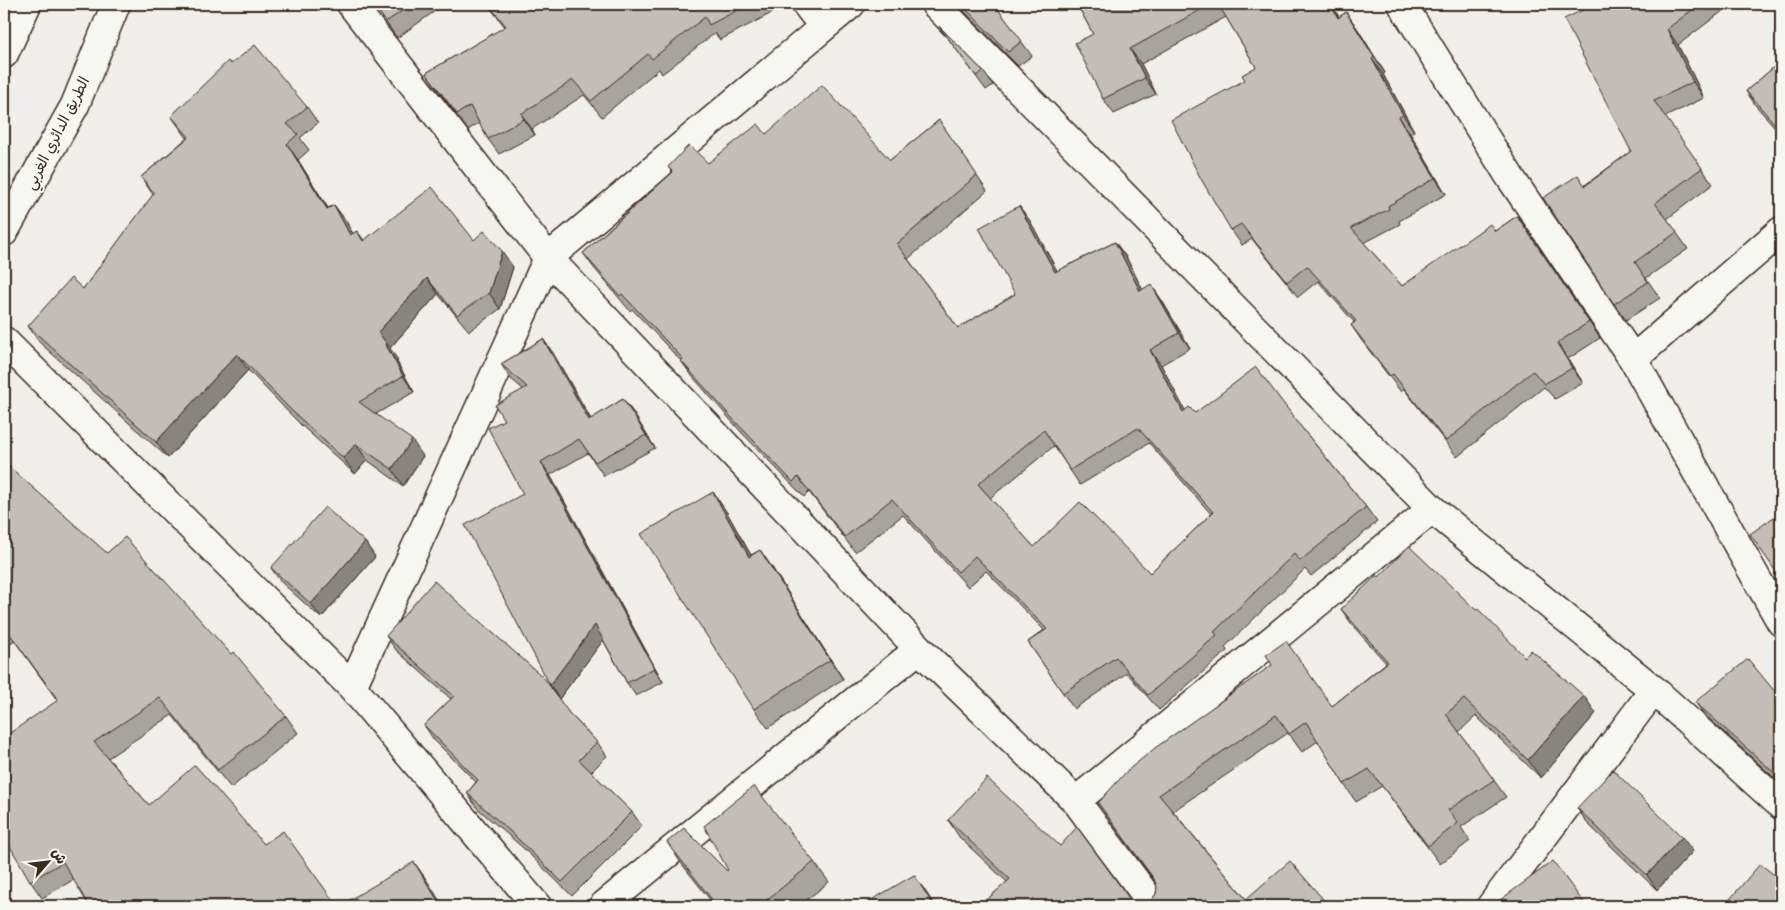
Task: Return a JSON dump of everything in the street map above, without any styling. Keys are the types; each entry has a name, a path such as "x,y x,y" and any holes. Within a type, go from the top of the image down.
{"street":[{"path":"4,54 26,4"},
{"name":"الطريق الدائري الغربي","path":"4,232 75,105 116,4"},
{"path":"351,4 548,258 919,649 1076,801 1154,906"},
{"path":"806,4 823,26"},
{"path":"352,687 548,258 851,4"},
{"path":"935,4 1432,509 1654,690 1781,806"},
{"path":"1402,4 1510,177 1633,359 1781,622"},
{"path":"1633,359 1781,231"},
{"path":"4,341 352,687 537,906"},
{"path":"1076,801 1432,509"},
{"path":"603,906 919,649"},
{"path":"1491,906 1654,690"}],"building":[{"path":"373,4 412,4 386,22"},
{"path":"488,4 749,4 709,25 705,17 652,59 648,54 591,101 573,80 521,114 524,119 488,139 470,106 457,114 426,73 506,26"},
{"path":"961,4 994,4 1022,41 1008,52"},
{"path":"1077,4 1211,4 1130,49 1145,78 1103,99 1075,43 1093,34"},
{"path":"1218,4 1330,4 1338,18 1346,12 1374,57 1372,59 1403,115 1399,117 1435,178 1388,206 1389,209 1351,228 1402,286 1490,224 1495,231 1517,216 1589,322 1557,343 1572,368 1544,384 1533,371 1446,441 1393,374 1390,376 1351,325 1356,321 1307,266 1287,282 1241,224 1231,230 1201,179 1171,120 1245,80 1242,75 1256,67"},
{"path":"1595,4 1700,4 1667,29 1693,82 1654,101 1702,168 1655,203 1677,232 1635,262 1648,282 1614,304 1543,198 1578,175 1585,186 1631,151 1564,19"},
{"path":"939,26 983,71 976,76"},
{"path":"255,45 307,107 287,124 298,134 287,144 327,209 334,205 350,235 357,231 363,241 432,187 474,240 484,231 502,251 489,293 457,315 427,278 378,332 387,344 403,376 359,402 412,440 392,469 356,444 343,458 290,409 237,354 156,442 28,326 71,278 83,289 154,193 141,177 189,137 171,116 228,61 231,64"},
{"path":"1781,61 1781,131 1746,91"},
{"path":"822,85 890,160 939,120 977,175 897,244 958,328 1015,294 979,228 1019,206 1055,272 1115,242 1140,291 1151,284 1179,333 1150,350 1183,412 1189,407 1195,413 1256,367 1302,428 1366,507 1300,561 1294,554 1214,632 1217,635 1148,695 1116,657 1063,693 1028,642 1047,629 975,556 958,572 892,499 845,537 798,477 793,482 681,361 683,359 622,294 620,296 583,253 673,172 668,167 689,145 708,163 758,124 766,134","holes":["1138,428 1213,512 1150,573 1080,502 1034,547 978,484 1044,430 1070,470"]},
{"path":"543,339 589,420 623,399 646,435 595,462 579,439 541,462 654,668 627,683 595,625 550,685 465,525 523,494 488,428 504,420 495,405 527,387 501,364"},
{"path":"4,462 107,553 125,537 231,654 234,652 286,716 218,770 160,698 94,742 149,805 195,765 264,844 283,831 337,906 89,906 63,862 30,881 4,836 4,737 58,700 4,626"},
{"path":"713,492 749,557 760,550 830,660 754,709 641,534"},
{"path":"325,507 365,542 311,604 271,568"},
{"path":"1781,512 1781,579 1750,534"},
{"path":"1409,546 1476,610 1478,609 1525,657 1531,650 1584,696 1528,760 1464,699 1446,714 1494,780 1448,810 1458,823 1428,846 1369,769 1344,784 1306,722 1289,734 1276,715 1159,795 1246,899 1290,861 1329,906 980,906 1010,879 948,820 987,778 1060,846 1077,827 1129,898 1136,903 1143,904 1151,901 1156,894 1157,887 1154,879 1098,803 1127,771 1155,748 1272,665 1266,655 1286,641 1332,706 1388,662 1341,609 1377,575 1379,577"},
{"path":"434,581 544,678 569,713 597,742 579,760 632,812 562,882 512,833 467,793 478,780 424,725 454,696 386,636"},
{"path":"1748,659 1781,699 1781,779 1695,702"},
{"path":"1613,770 1682,837 1647,875 1577,808"},
{"path":"754,786 814,862 759,906 717,906 667,842 684,828 727,871 704,826"},
{"path":"1553,861 1586,906 1492,906"},
{"path":"414,862 441,906 339,906"},
{"path":"1760,864 1781,880 1781,906 1724,906"},
{"path":"914,875 934,906 870,906 868,902"}]}
